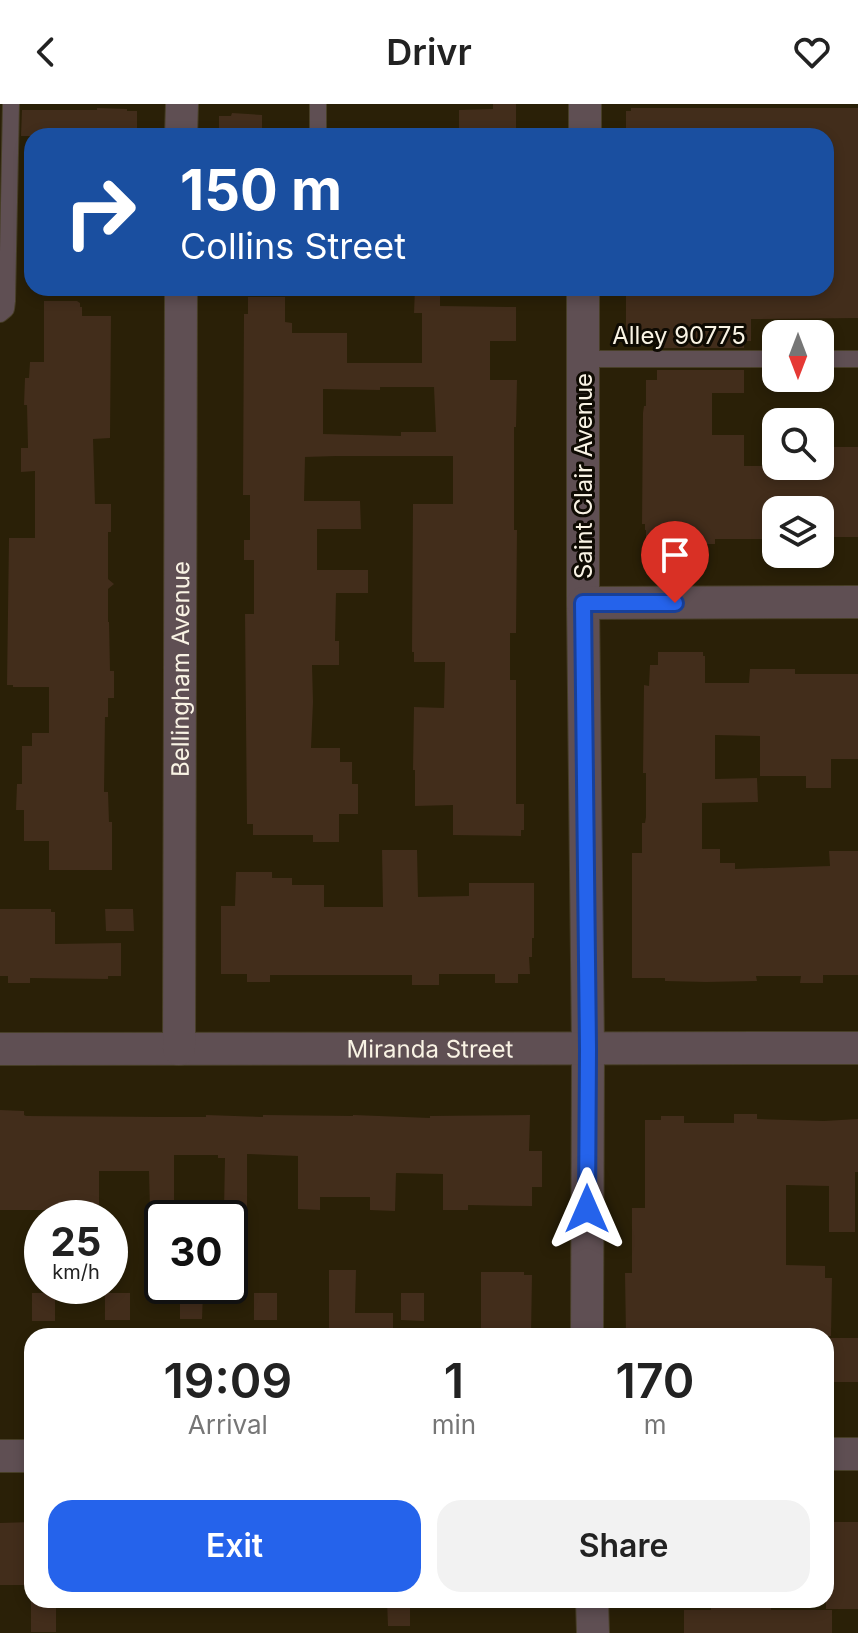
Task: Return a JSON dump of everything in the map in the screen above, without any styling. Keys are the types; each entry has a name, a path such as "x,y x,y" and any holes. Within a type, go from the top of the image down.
{"street":[{"path":"181,128 182,104"},
{"path":"585,104 585,128"},
{"name":"Bellingham Avenue","path":"179,1049 181,296"},
{"name":"Saint Clair Avenue","path":"583,296 587,1328"},
{"path":"583,603 858,602"},
{"name":"Miranda Street","path":"0,1049 858,1048"},
{"path":"834,1454 858,1454"},
{"path":"0,1456 24,1456"},
{"path":"592,1608 593,1633"}],"lane":[{"path":"0,314 6,309 7,301 11,104"},
{"path":"318,104 318,128"},
{"name":"Alley 90775","path":"582,359 762,359"},
{"path":"834,359 858,359"}],"building":[{"path":"493,104 516,104 516,128 459,128 459,110 493,109"},
{"path":"631,108 858,108 858,318 751,319 751,341 744,341 744,348 657,348 657,339 626,339 626,296 834,296 834,128 626,128 626,111 631,111"},
{"path":"22,110 137,111 137,128 24,128 24,136 21,136"},
{"path":"232,113 262,115 262,128 219,128 219,116 231,116"},
{"path":"415,296 440,296 440,306 516,307 516,341 490,341 490,380 517,380 514,427 516,633 510,633 510,680 516,680 516,804 524,804 524,830 521,830 521,836 453,835 453,805 415,806 414,707 444,708 445,662 414,662 413,504 453,504 453,456 336,456 305,457 304,501 360,501 361,529 317,529 317,570 368,570 368,593 336,593 335,641 339,641 339,665 312,665 311,748 340,748 340,762 352,762 352,784 358,784 358,814 339,814 339,842 313,842 313,835 253,835 253,824 247,824 245,614 254,614 254,560 244,560 244,540 250,540 250,495 243,495 244,314 248,314 248,297 285,297 285,322 292,323 292,333 347,333 347,363 422,363 422,313 414,313","holes":["434,387 436,432 401,432 401,436 323,434 323,389"]},
{"path":"44,301 77,301 82,307 82,316 111,316 110,438 93,439 95,504 111,504 108,579 114,584 108,589 108,622 114,698 108,698 108,717 105,717 104,792 108,792 109,822 112,822 112,870 49,870 49,841 24,841 24,810 16,810 17,784 22,784 22,746 32,746 32,733 49,733 49,687 7,685 9,538 35,538 35,471 21,472 21,448 28,448 25,378 29,378 30,362 44,362"},
{"path":"657,370 744,370 744,393 712,393 712,435 744,435 744,466 762,466 762,480 834,480 834,447 858,447 858,537 834,537 834,496 762,496 762,539 715,539 715,544 703,544 701,557 650,557 650,544 646,544 645,524 642,524 643,413 646,380 657,380"},
{"path":"658,652 703,652 705,683 749,683 750,669 795,669 795,674 858,674 858,759 831,759 831,788 806,788 806,776 760,776 760,736 715,735 715,779 757,778 758,802 702,803 702,849 720,849 720,863 735,863 735,869 830,866 829,851 858,851 858,975 823,975 823,983 800,983 801,976 756,976 757,981 706,982 632,978 632,853 642,853 642,823 645,823 646,817 644,685 649,686 650,665 658,665"},
{"path":"382,850 417,850 418,897 469,896 469,883 534,883 534,938 532,957 529,957 530,974 518,974 518,983 495,983 495,974 439,974 439,985 412,985 412,975 270,975 270,982 247,982 247,974 221,974 221,906 235,906 236,872 272,872 272,878 292,878 292,885 324,885 324,907 383,907"},
{"path":"0,909 51,909 55,912 55,944 121,943 121,976 108,976 108,979 30,978 30,983 8,983 8,976 0,976"},
{"path":"105,909 133,909 134,931 106,931"},
{"path":"0,1110 24,1111 26,1116 353,1115 430,1118 530,1115 529,1151 542,1151 542,1187 532,1187 532,1206 468,1205 468,1210 443,1210 443,1174 396,1173 395,1211 370,1210 370,1197 320,1197 320,1210 298,1209 298,1156 247,1154 247,1200 224,1200 225,1158 218,1158 218,1155 174,1155 174,1200 150,1200 149,1171 99,1171 99,1200 24,1200 24,1210 0,1210"},
{"path":"734,1114 757,1114 757,1119 858,1119 855,1232 829,1232 829,1186 786,1185 786,1265 825,1266 825,1278 832,1278 831,1328 626,1328 625,1273 632,1273 632,1208 645,1208 645,1120 684,1116 684,1123 734,1123"},
{"path":"329,1270 356,1270 355,1313 393,1313 393,1328 329,1328"},
{"path":"481,1272 524,1272 524,1275 532,1275 531,1328 481,1328"},
{"path":"130,1293 130,1320 105,1320 105,1304 128,1304"},
{"path":"254,1293 277,1293 277,1320 254,1320"},
{"path":"401,1293 424,1293 424,1321 401,1320"},
{"path":"32,1304 55,1304 55,1321 32,1321"},
{"path":"180,1304 203,1304 202,1319 180,1319"},
{"path":"834,1338 858,1338 858,1382 834,1382"},
{"path":"24,1522 24,1585 0,1585 0,1523"},
{"path":"834,1522 858,1522 858,1609 826,1609 834,1608"},
{"path":"31,1608 56,1608 56,1632 31,1632"},
{"path":"387,1608 410,1608 410,1626 388,1626"},
{"path":"684,1610 832,1610 832,1633 684,1633"}],"route":[{"path":"587,1209 583,603 675,603"}]}
